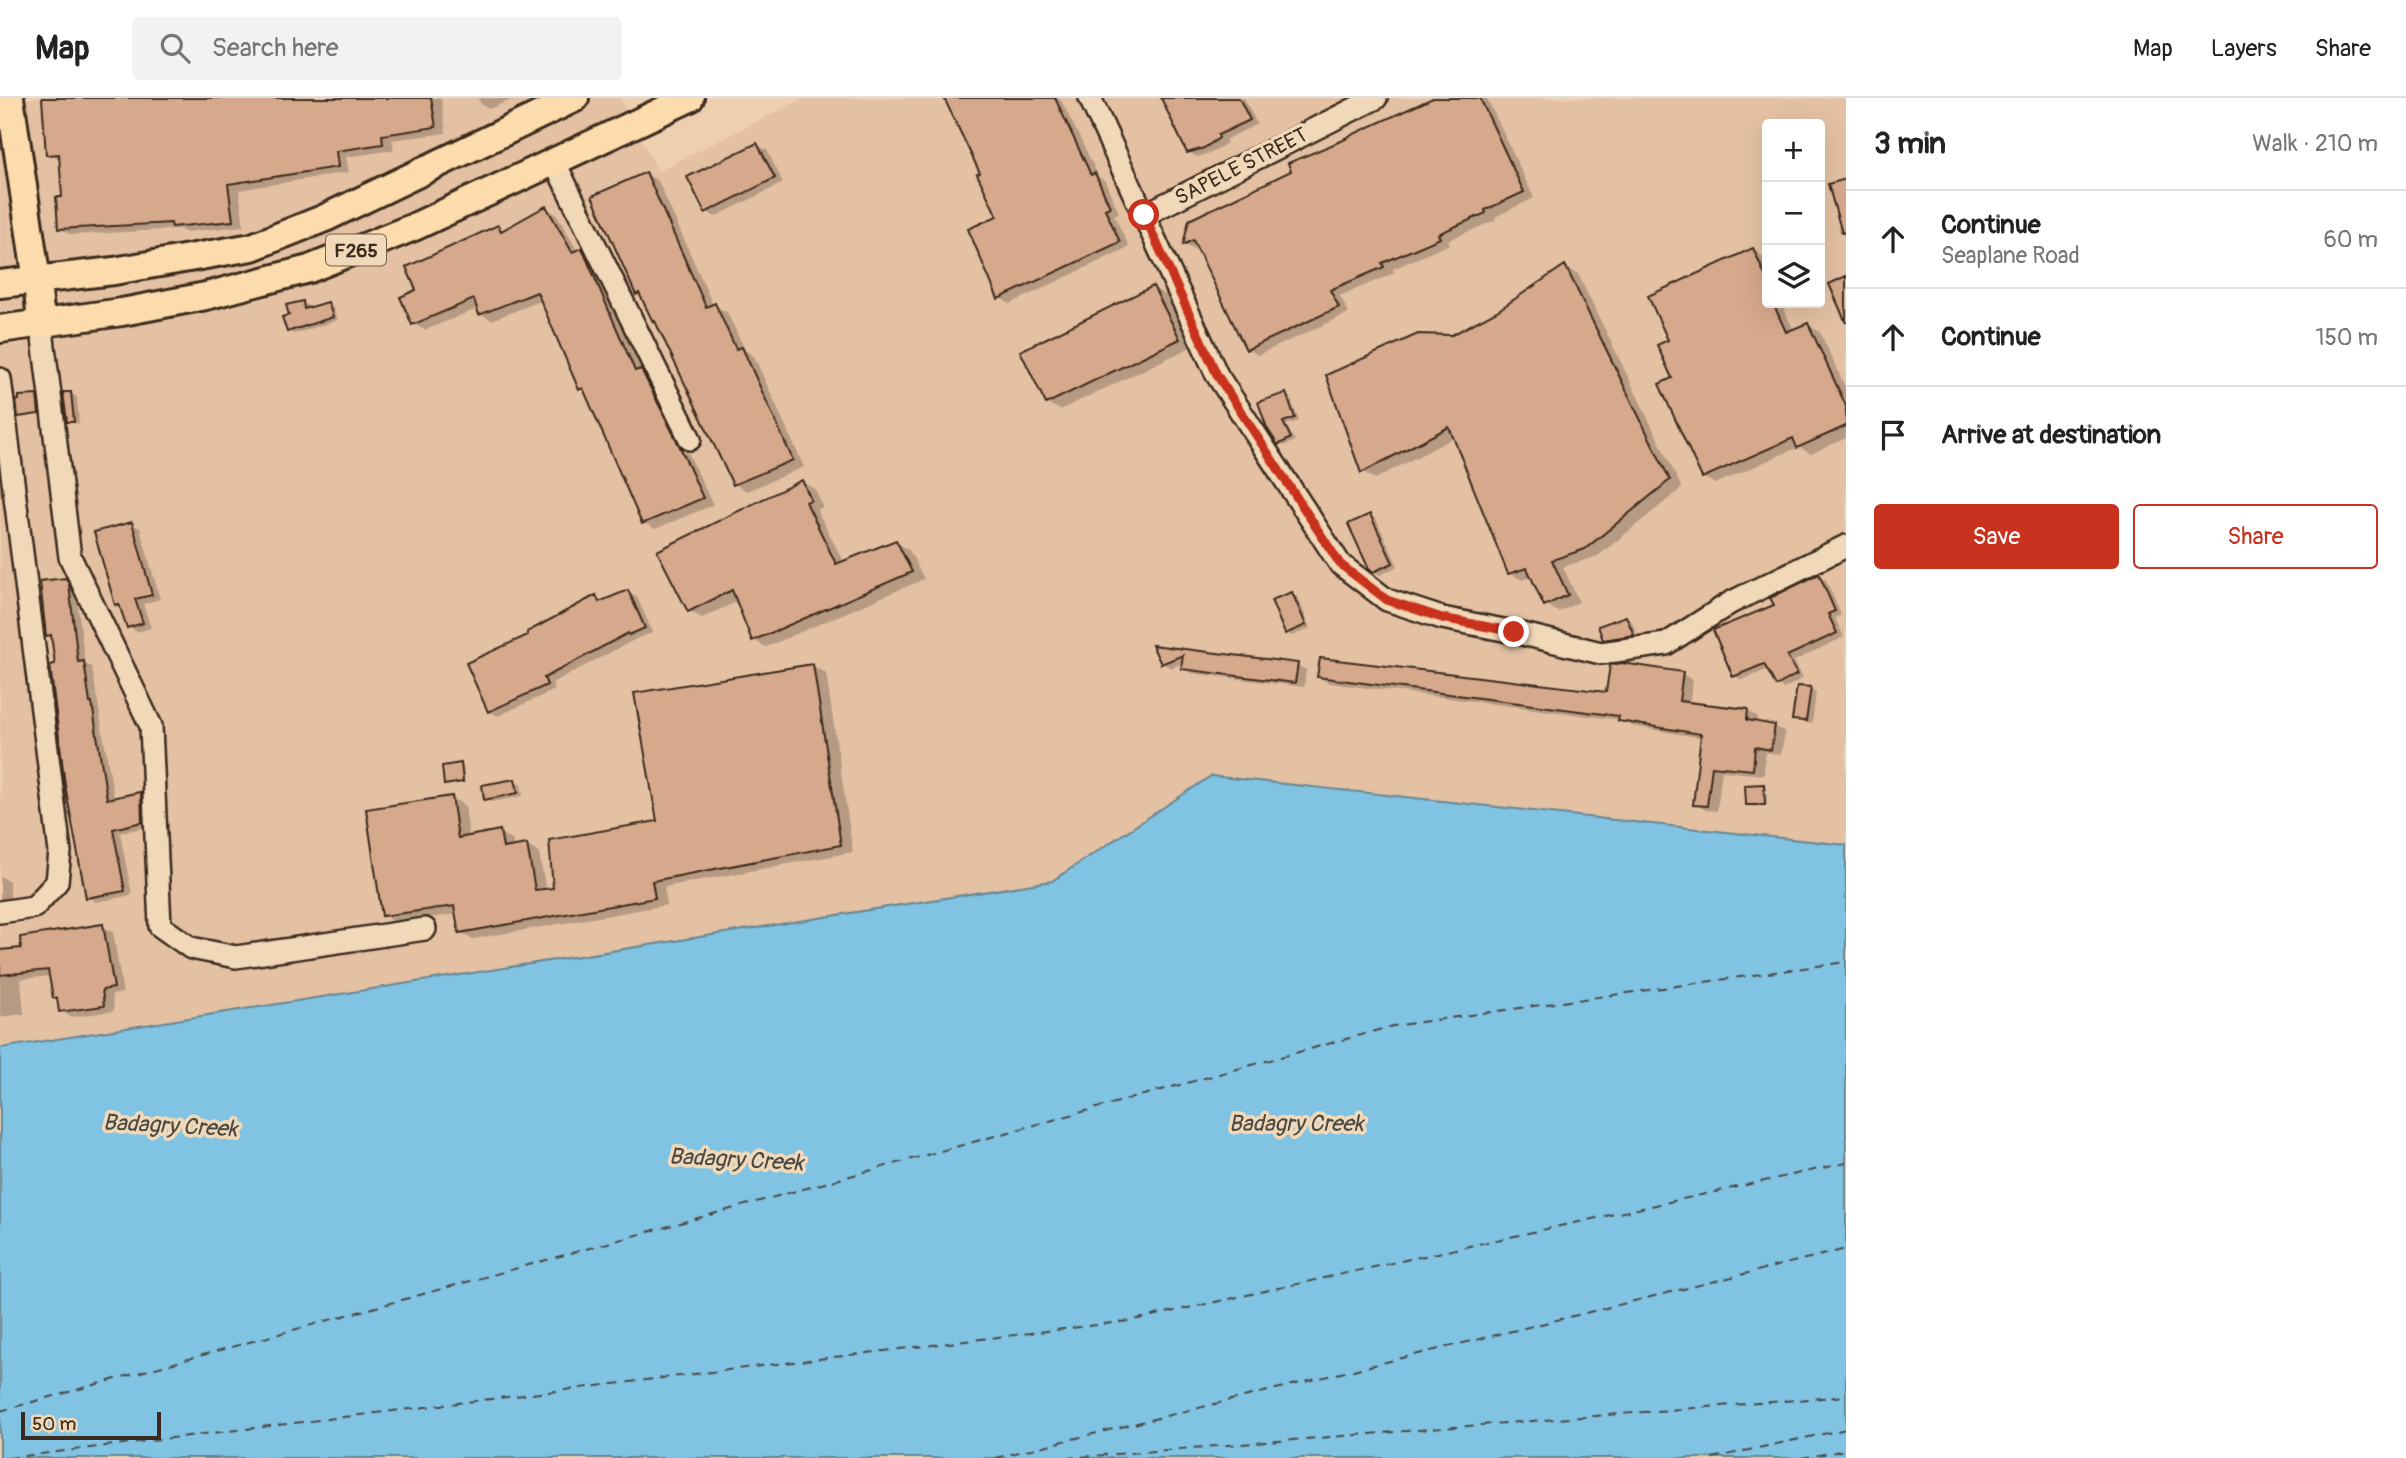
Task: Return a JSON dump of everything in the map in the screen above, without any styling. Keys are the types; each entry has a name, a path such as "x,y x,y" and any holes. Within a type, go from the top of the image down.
{"main road":[{"path":"10,98 41,322"},
{"name":"F265","path":"0,284 114,271 252,247 325,218 575,98"},
{"name":"F265","path":"0,329 122,312 206,296 309,269 414,226 690,98"}],"street":[{"path":"1090,98 1217,375 1340,564 1387,600 1442,618 1601,653 1666,644 1730,603 1846,546"},
{"name":"SAPELE STREET","path":"1144,215 1376,98"},
{"path":"554,161 690,439"},
{"path":"41,322 70,557 151,726 160,926 191,948 236,957 425,929"},
{"path":"0,379 60,852 57,881 34,907 0,912"}],"shaded area":[{"path":"0,98 620,98 658,171 804,98 1846,98 1846,845 1211,776 1052,881 0,1048"}],"water":[{"name":"Badagry Creek","path":"1211,776 1846,845 1846,1458 0,1458 0,1048 1052,881"}],"building":[{"path":"42,98 431,98 436,127 382,135 383,144 336,151 338,167 228,184 233,221 172,227 171,223 58,229 56,197 62,197 59,154 46,155"},
{"path":"944,98 1055,98 1091,175 1095,173 1110,207 1105,209 1120,242 998,299 968,229 997,216 977,174 980,173"},
{"path":"1161,98 1239,98 1250,120 1218,135 1219,138 1204,148 1187,153"},
{"path":"1433,98 1480,98 1524,192 1485,210 1486,213 1438,234 1440,238 1382,263 1384,267 1330,290 1339,307 1246,350 1193,240 1183,245 1189,220 1291,171 1288,163"},
{"path":"757,143 775,178 705,213 687,177"},
{"path":"646,172 706,307 715,303 736,349 742,347 793,460 733,485 655,321 653,322 639,293 636,295 592,196"},
{"path":"1846,179 1846,232 1842,233 1828,184"},
{"path":"546,206 572,252 582,248 635,371 641,369 703,498 642,524 583,388 579,390 537,292 479,315 474,299 412,325 400,297 416,290 406,267 498,225 501,231"},
{"path":"1753,248 1762,269 1762,308 1775,308 1786,332 1808,323 1846,406 1846,426 1797,448 1793,438 1702,478 1659,384 1672,378 1657,345 1668,340 1648,296"},
{"path":"1565,265 1670,480 1585,549 1552,560 1568,595 1544,606 1527,568 1508,574 1449,427 1361,473 1326,375 1418,334 1452,335 1497,311"},
{"path":"1846,276 1846,323 1829,284"},
{"path":"1153,286 1180,339 1046,404 1020,351"},
{"path":"303,301 304,309 328,302 333,317 287,332 282,317 289,315 286,305"},
{"path":"63,392 71,392 74,422 67,422"},
{"path":"1286,393 1295,418 1283,422 1291,438 1278,445 1267,428 1258,402"},
{"path":"37,395 39,414 18,417 16,400 19,400 19,396"},
{"path":"802,480 811,500 806,502 836,564 896,540 912,572 752,641 732,590 688,612 657,551"},
{"path":"1370,514 1393,563 1373,572 1369,569 1348,524"},
{"path":"132,522 152,595 135,599 143,623 127,628 119,604 115,605 94,532"},
{"path":"1819,574 1835,611 1828,614 1837,633 1787,656 1797,674 1776,686 1764,664 1733,677 1713,630 1774,605 1770,598"},
{"path":"66,578 69,584 78,662 84,661 107,799 140,792 141,794 142,822 113,829 125,891 86,898 65,785 50,665 55,664 51,635 46,636 40,581"},
{"path":"628,590 645,628 629,635 628,633 544,678 547,685 488,712 466,663 528,635 527,632 596,595 599,602"},
{"path":"1292,592 1306,625 1285,634 1271,600"},
{"path":"1626,616 1634,635 1603,640 1598,626"},
{"path":"1152,645 1298,663 1295,683 1181,669 1183,655 1161,664"},
{"path":"1320,658 1606,692 1610,665 1622,663 1683,672 1679,701 1748,709 1747,720 1775,725 1771,750 1755,747 1753,770 1712,766 1707,806 1693,805 1701,734 1618,721 1619,716 1317,677"},
{"path":"813,664 841,845 652,881 655,898 459,933 454,906 382,916 366,809 452,796 458,838 500,830 503,848 527,844 535,890 553,888 549,840 657,821 634,693"},
{"path":"1797,686 1811,687 1806,721 1792,720"},
{"path":"461,763 463,782 444,785 442,766"},
{"path":"515,779 518,793 484,800 482,785"},
{"path":"1764,784 1765,805 1746,805 1745,785"},
{"path":"103,924 114,988 102,990 104,1006 59,1012 57,998 53,998 48,970 0,975 0,950 21,948 20,937"}],"ferry route":[{"path":"0,1411 1393,1026 1846,962"},
{"path":"8,1458 1129,1321 1846,1163"},
{"path":"995,1458 1846,1249"},
{"path":"1066,1458 1846,1396"},
{"path":"1712,1458 1846,1429"},
{"path":"1801,1458 1846,1450"}],"route":[{"path":"1144,215 1217,375 1340,564 1387,600 1442,618 1514,632"}]}
